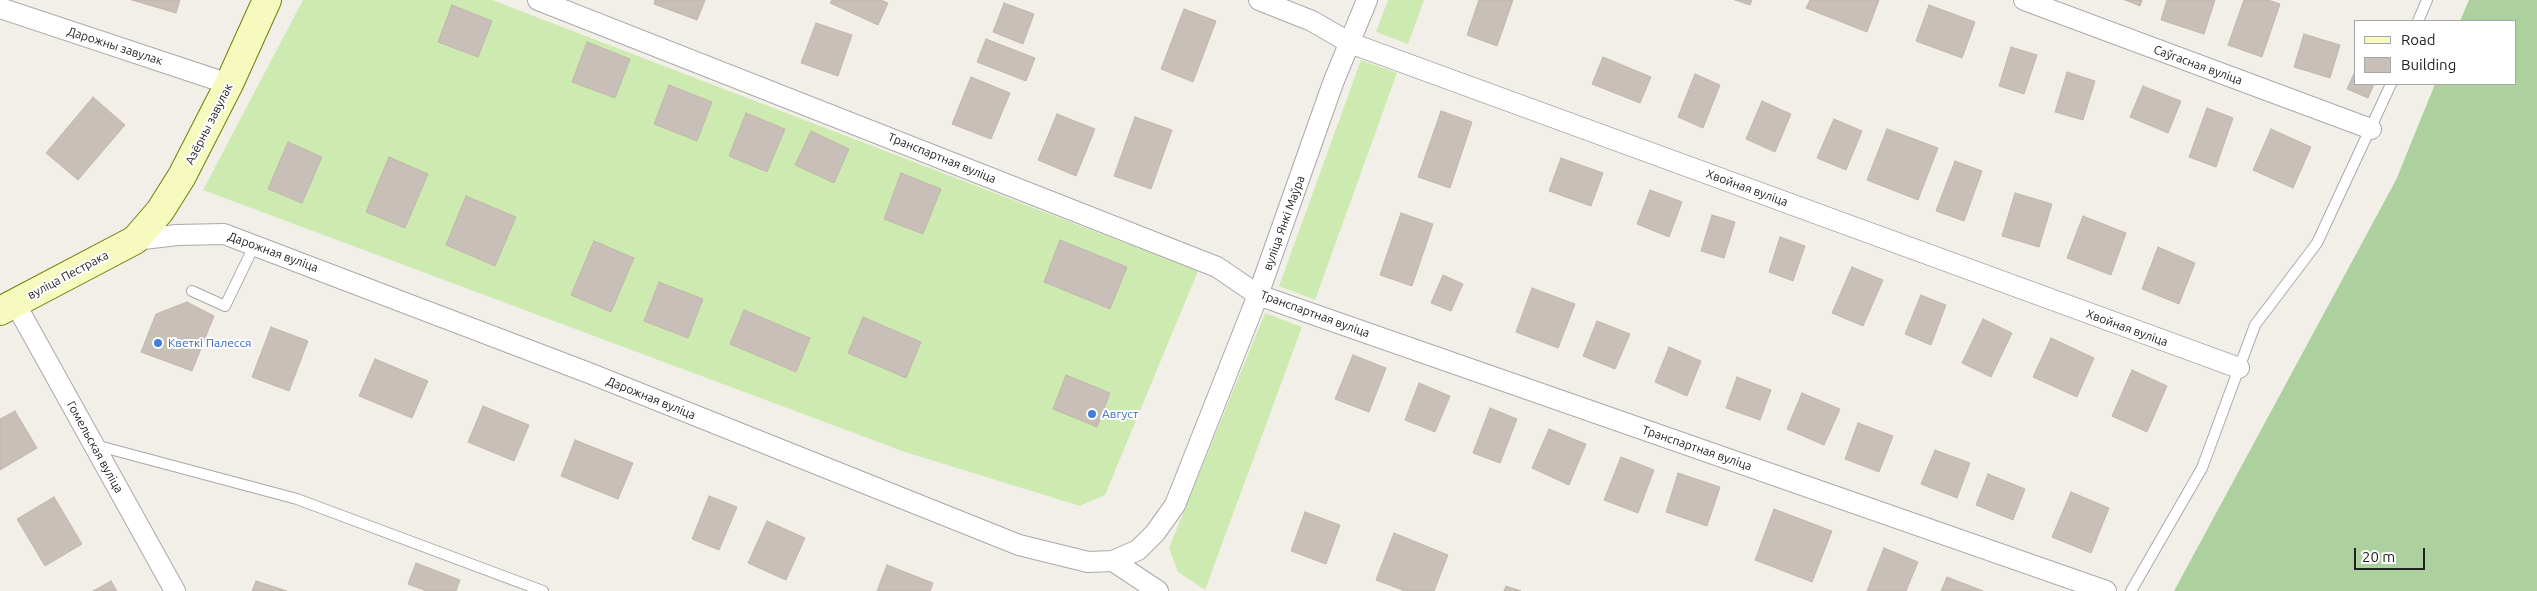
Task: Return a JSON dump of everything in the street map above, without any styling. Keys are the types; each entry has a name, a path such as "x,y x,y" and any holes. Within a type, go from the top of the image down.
{"street":[{"name":"Азёрны завулак","path":"135,240 160,211 182,176 229,84 267,0"},
{"name":"Транспартная вуліца","path":"538,0 1218,267 1258,294 2106,591"},
{"name":"Хвойная вуліца","path":"1259,0 1312,21 1350,43 2239,368"},
{"name":"вуліца Янкі Маўра","path":"1113,561 1138,550 1155,534 1174,505 1258,294 1333,84 1367,0"},
{"name":"Саўгасная вуліца","path":"2024,0 2371,129"},
{"name":"Дарожны завулак","path":"0,8 229,84"},
{"name":"Дарожная вуліца","path":"135,240 224,234 255,244 589,373 1019,545 1088,562 1113,561"},
{"name":"вуліца Пестрака","path":"8,307 135,240"},
{"name":"Гомельская вуліца","path":"8,307 93,445 175,591"},
{"path":"1113,561 1158,591"}],"lane":[{"path":"2418,20 2427,0"},
{"path":"2130,591 2202,468 2255,325 2317,243 2391,85"},
{"path":"192,291 225,306 255,244"},
{"path":"93,445 297,499 542,591"}],"green space":[{"path":"303,0 492,0 1198,271 1105,495 1080,506 905,452 203,190"},
{"path":"1388,0 1424,0 1408,44 1376,32"},
{"path":"2469,0 2537,0 2537,591 2174,591 2396,180 2435,85 2517,85 2517,20 2460,20"},
{"path":"1361,60 1397,73 1315,300 1279,286"},
{"path":"1265,313 1302,327 1205,590 1178,572 1169,548"}],"building":[{"path":"132,0 180,0 176,13"},
{"path":"655,0 705,0 697,20 654,4"},
{"path":"832,0 881,0 888,3 878,25 830,3"},
{"path":"1479,0 1513,0 1497,46 1467,35"},
{"path":"1735,0 1752,0 1750,5"},
{"path":"1810,0 1879,0 1867,32 1806,8"},
{"path":"2125,0 2142,0 2140,6"},
{"path":"2167,0 2215,0 2204,34 2161,20"},
{"path":"2244,0 2268,0 2280,4 2262,57 2228,45"},
{"path":"1004,3 1034,14 1023,44 993,32"},
{"path":"452,5 492,21 478,57 438,42"},
{"path":"1929,5 1975,22 1962,58 1916,41"},
{"path":"1184,9 1216,21 1193,82 1161,69"},
{"path":"816,23 852,35 838,76 801,63"},
{"path":"2304,34 2340,45 2330,78 2294,67"},
{"path":"986,39 1035,58 1026,81 977,62"},
{"path":"587,42 630,59 615,98 572,82"},
{"path":"2011,47 2037,55 2024,94 1999,86"},
{"path":"1603,57 1651,77 1640,103 1592,84"},
{"path":"2067,72 2095,81 2083,120 2055,112"},
{"path":"2354,73 2354,85 2374,85 2368,98 2347,89"},
{"path":"1695,74 1720,85 1703,128 1678,117"},
{"path":"971,77 1010,93 991,139 952,124"},
{"path":"669,85 712,102 697,141 654,124"},
{"path":"2143,86 2181,101 2168,133 2130,117"},
{"path":"93,97 125,125 78,180 46,153"},
{"path":"1762,101 1791,114 1775,152 1746,139"},
{"path":"2207,108 2233,118 2216,167 2189,157"},
{"path":"1441,111 1472,122 1450,188 1418,177"},
{"path":"746,113 785,129 767,172 729,156"},
{"path":"1057,114 1095,129 1076,176 1038,160"},
{"path":"1135,117 1172,130 1151,189 1114,176"},
{"path":"1834,119 1862,131 1846,170 1817,158"},
{"path":"1887,129 1938,148 1918,200 1867,180"},
{"path":"2271,129 2311,147 2293,188 2253,170"},
{"path":"811,131 849,149 834,183 795,165"},
{"path":"288,142 322,157 302,203 268,189"},
{"path":"389,157 428,174 405,228 366,212"},
{"path":"1561,158 1603,173 1591,206 1549,191"},
{"path":"1955,161 1982,171 1964,221 1936,211"},
{"path":"901,173 941,189 923,234 884,219"},
{"path":"1650,190 1682,202 1669,237 1637,224"},
{"path":"2015,193 2052,204 2039,247 2002,236"},
{"path":"466,196 516,217 495,266 446,245"},
{"path":"1401,213 1433,224 1412,286 1380,275"},
{"path":"1712,215 1735,222 1724,258 1701,251"},
{"path":"2083,216 2126,233 2111,275 2067,258"},
{"path":"1780,237 1805,246 1793,281 1769,272"},
{"path":"1060,240 1127,267 1110,309 1044,282"},
{"path":"594,241 634,258 611,312 571,295"},
{"path":"2158,247 2195,263 2179,304 2142,289"},
{"path":"1852,267 1883,280 1863,326 1832,313"},
{"path":"1443,275 1463,284 1451,311 1431,303"},
{"path":"659,282 703,299 688,338 644,321"},
{"path":"1532,288 1575,304 1558,348 1516,332"},
{"path":"1921,295 1946,305 1931,345 1905,334"},
{"path":"187,302 214,316 192,371 141,352 156,314"},
{"path":"744,310 810,338 796,372 730,344"},
{"path":"863,317 921,342 906,378 848,353"},
{"path":"1983,319 2012,333 1991,377 1962,363"},
{"path":"1597,321 1630,334 1615,369 1583,356"},
{"path":"271,327 308,341 289,391 252,377"},
{"path":"2051,338 2094,358 2077,397 2033,377"},
{"path":"1669,347 1701,361 1687,396 1655,382"},
{"path":"1353,355 1386,368 1369,412 1335,399"},
{"path":"375,359 428,381 412,418 359,396"},
{"path":"2132,370 2167,386 2147,432 2112,416"},
{"path":"1066,375 1110,393 1097,427 1053,409"},
{"path":"1737,377 1771,390 1760,420 1726,408"},
{"path":"1419,383 1450,396 1435,432 1405,420"},
{"path":"1802,393 1840,409 1824,445 1787,429"},
{"path":"483,406 529,425 514,461 468,442"},
{"path":"1490,408 1517,419 1500,463 1473,453"},
{"path":"15,411 37,448 0,470 0,419"},
{"path":"1858,423 1893,436 1879,472 1845,459"},
{"path":"1549,429 1586,444 1569,485 1532,468"},
{"path":"575,440 633,463 618,499 561,476"},
{"path":"1935,450 1970,463 1957,498 1921,484"},
{"path":"1621,457 1654,470 1638,513 1604,500"},
{"path":"1678,473 1720,487 1707,526 1666,512"},
{"path":"1988,474 2025,489 2013,520 1976,505"},
{"path":"2071,492 2109,508 2091,553 2052,537"},
{"path":"709,496 737,507 719,550 692,539"},
{"path":"54,497 82,544 45,566 17,519"},
{"path":"1774,509 1832,531 1812,582 1755,560"},
{"path":"1305,512 1340,525 1326,564 1291,551"},
{"path":"767,521 805,538 786,580 748,563"},
{"path":"1394,533 1448,555 1434,591 1405,591 1376,580"},
{"path":"1884,548 1918,562 1906,591 1867,591"},
{"path":"416,563 460,580 456,591 426,591 408,584"},
{"path":"887,565 933,583 930,591 877,591"},
{"path":"1947,577 1983,591 1941,591"},
{"path":"111,581 117,591 93,591"},
{"path":"256,581 287,591 252,591"},
{"path":"1506,586 1521,591 1504,591"}],"place":[{"name":"Кветкі Палесся","path":"158,343"},
{"name":"Август","path":"1092,414"}]}
